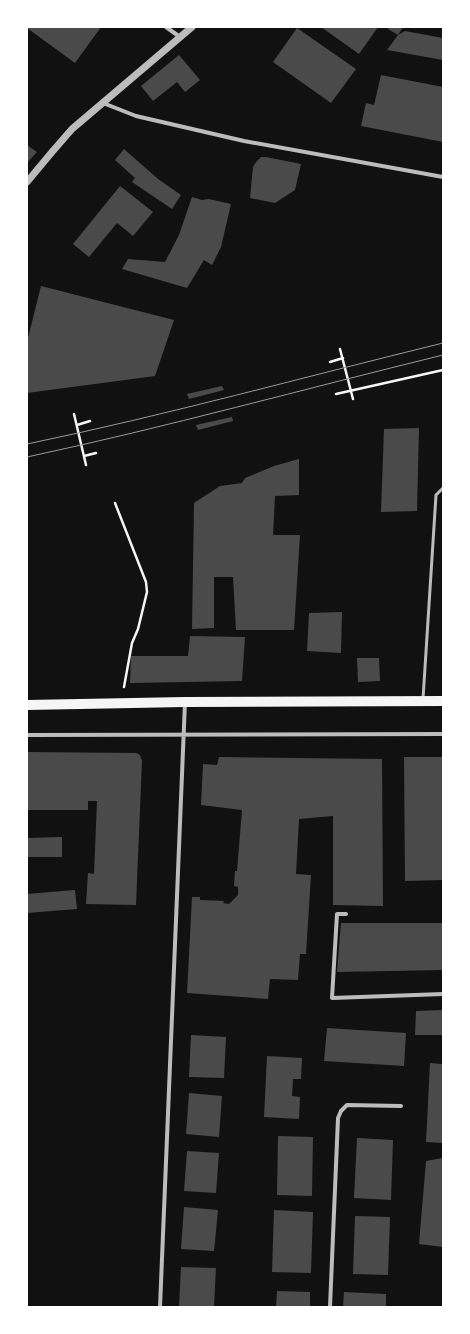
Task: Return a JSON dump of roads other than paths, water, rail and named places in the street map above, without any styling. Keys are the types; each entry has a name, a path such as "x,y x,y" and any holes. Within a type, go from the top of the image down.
{"main road":[{"path":"27,705 185,702 443,701"}],"street":[{"path":"166,27 180,37"},
{"path":"27,182 72,129 192,27"},
{"path":"102,102 136,116 244,141 443,177"},
{"path":"27,187 32,175"},
{"path":"160,1307 185,702"},
{"path":"27,735 443,734"},
{"path":"346,914 337,914 332,998 443,994"},
{"path":"330,1307 338,1118 341,1111 347,1105 401,1106"}],"lane":[{"path":"422,701 436,495 443,488"}],"tram line":[{"path":"27,444 183,408 443,343"},
{"path":"27,457 183,421 443,355"}]}
